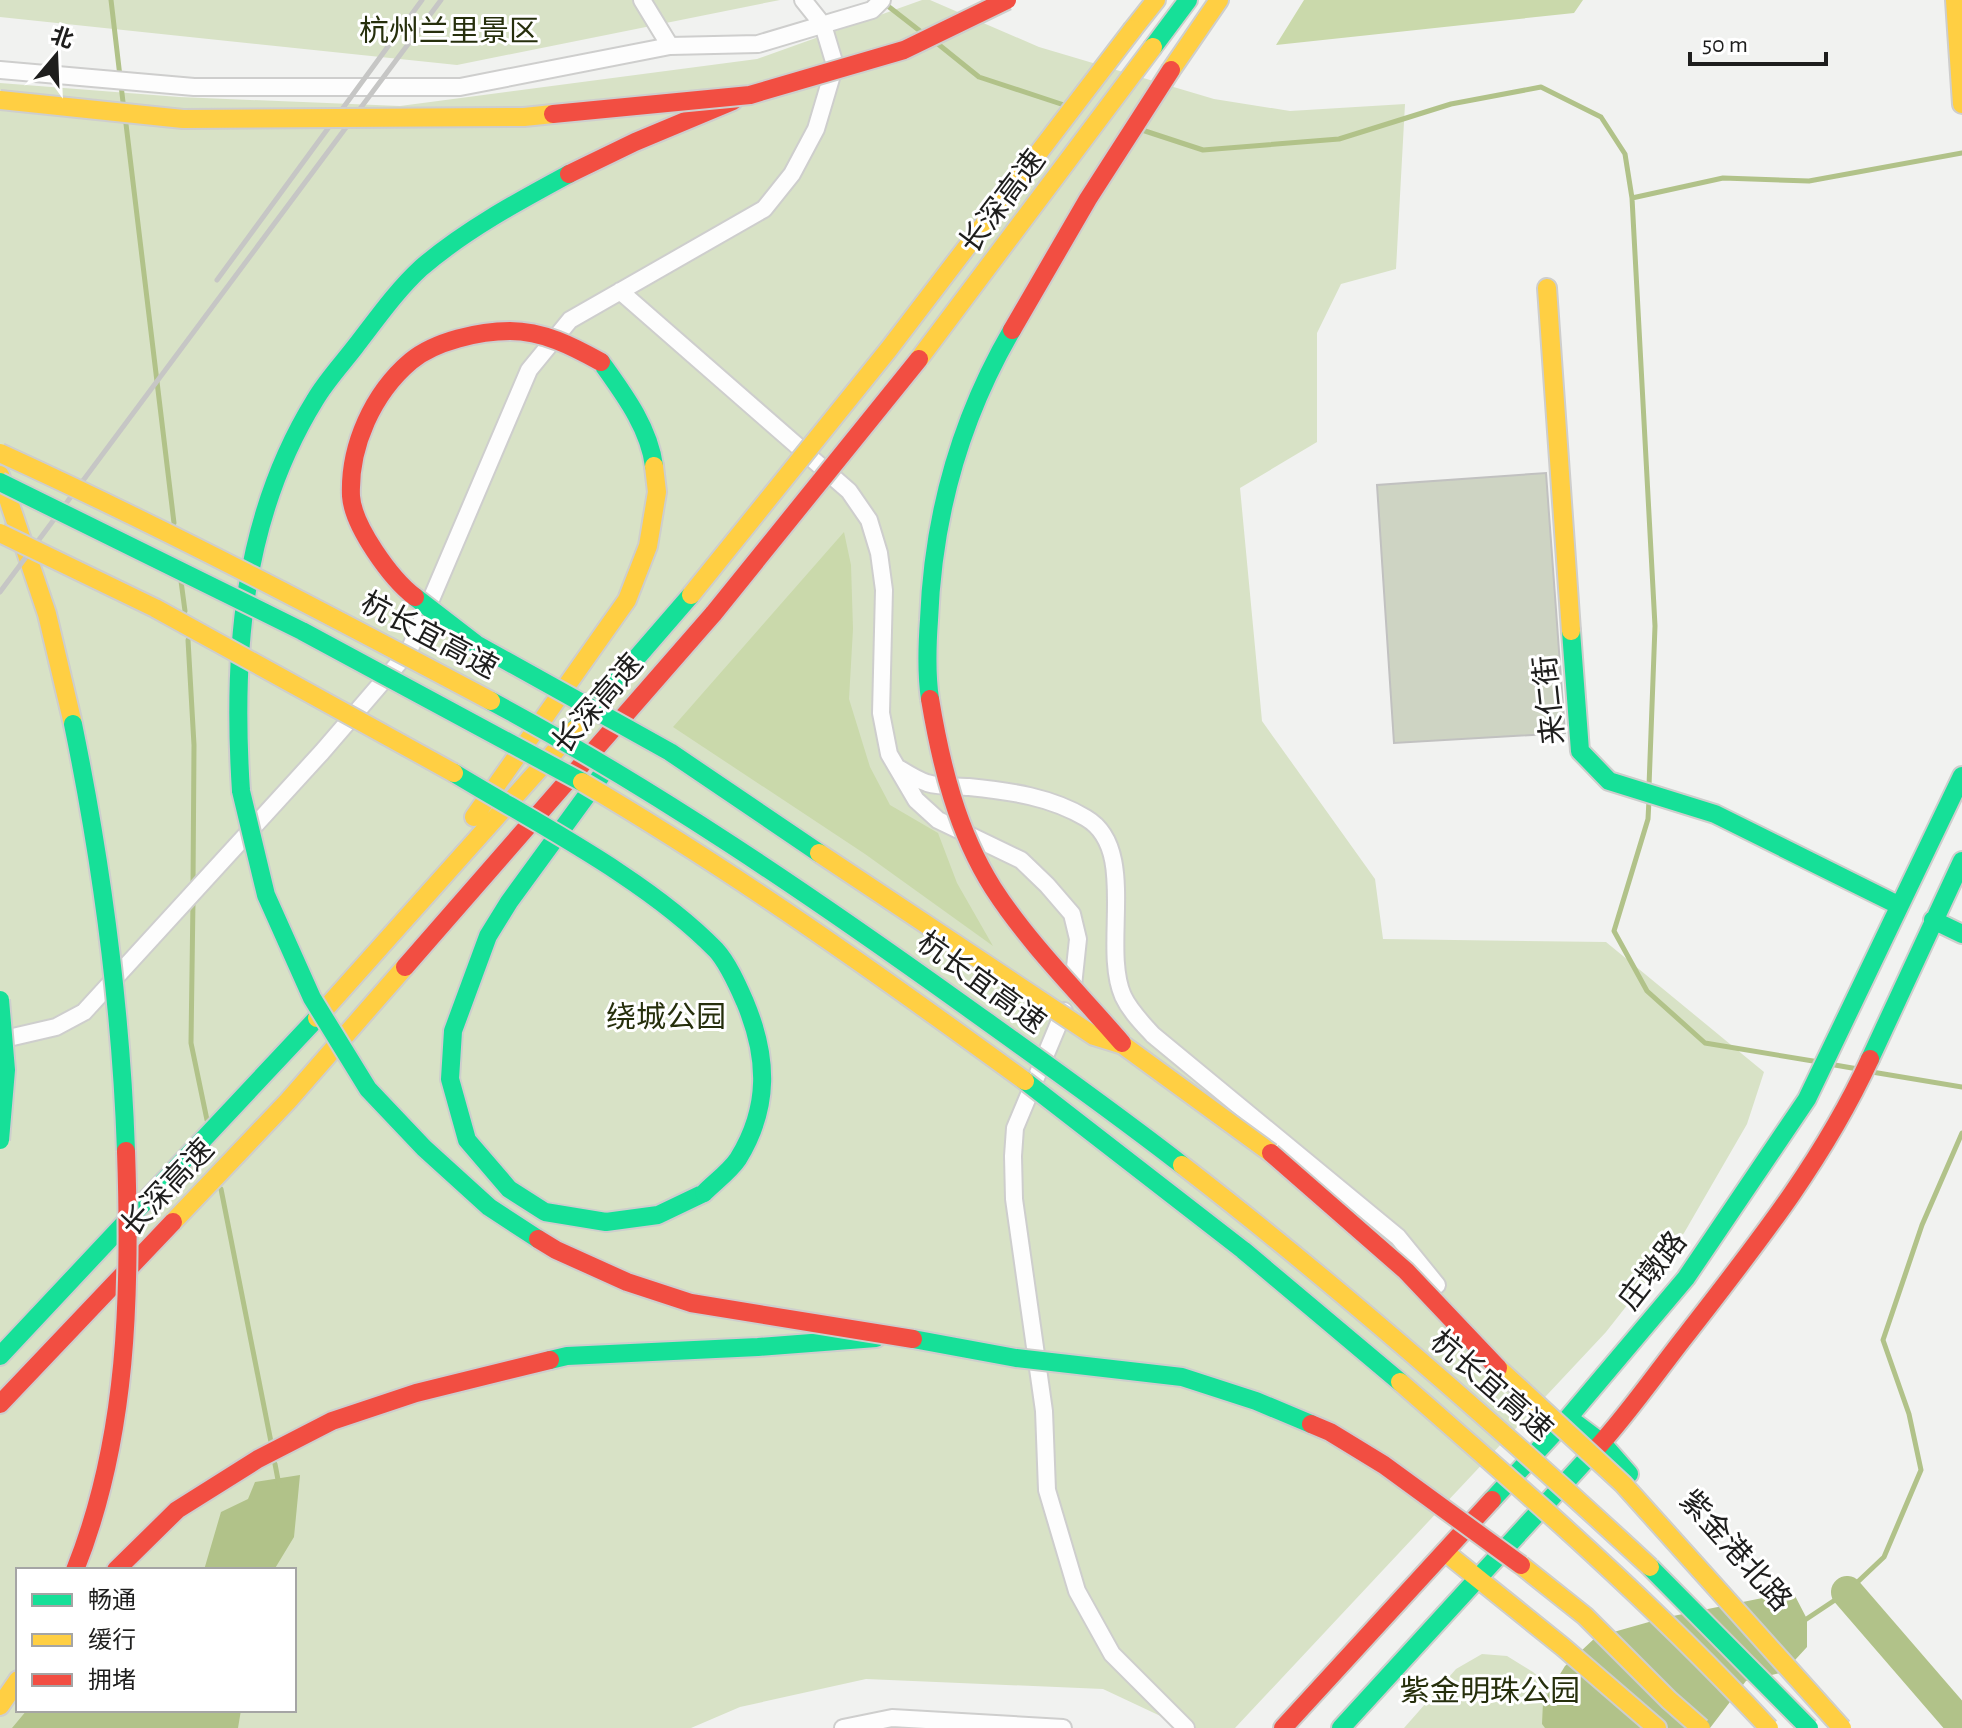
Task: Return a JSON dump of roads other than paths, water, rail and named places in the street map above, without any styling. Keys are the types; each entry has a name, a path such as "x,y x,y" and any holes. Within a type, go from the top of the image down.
{"main road":[{"path":"1007,0 904,50 750,95 622,146 514,204 454,244 418,272 382,310 315,399 288,450 261,517 246,582 237,649 235,729 241,791 266,895 312,998 368,1089 424,1148 489,1207 556,1250 627,1282 691,1303 1016,1358 1182,1377 1256,1401 1330,1432 1455,1515 1585,1616 1701,1728"},
{"name":"长深高速","path":"0,1356 371,962 691,595 889,349 1156,0"},
{"name":"长深高速","path":"0,1404 288,1101 696,635 906,377 1188,0"},
{"path":"1219,0 1088,199 1004,344 968,418 942,502 930,588 926,674 941,763 963,829 993,888 1037,945 1123,1045 1266,1149 1406,1271 1509,1379 1623,1484 1842,1728"},
{"path":"1955,0 1962,104"},
{"path":"0,100 183,119 508,118 750,95"},
{"name":"来仁街","path":"1547,288 1580,751 1609,781 1715,814 1898,905"},
{"path":"371,962 627,600 648,546 657,492 652,452 630,404 601,362 561,340 511,331 460,337 413,359 379,395 356,447 351,498 368,542 402,587 476,644 670,752 1028,994 1094,1036 1123,1045"},
{"name":"杭长宜高速","path":"0,453 112,504 507,710 637,785 852,925 1128,1123 1286,1246 1551,1475 1675,1590 1809,1728"},
{"path":"0,475 47,614 73,724 99,858 116,1000 126,1139 127,1239 121,1396 108,1476 76,1568"},
{"name":"杭长宜高速","path":"0,482 295,627 486,728 627,809 830,941 1109,1142 1356,1343 1620,1576 1769,1728"},
{"path":"0,533 155,608 454,773 607,866 673,912 718,952 741,992 758,1033 764,1081 757,1121 737,1161 704,1193 658,1215 606,1222 545,1212 509,1189 467,1140 450,1079 453,1031 488,936 509,902 646,713 696,635"},
{"name":"庄墩路","path":"1283,1728 1568,1418 1686,1278 1752,1185 1807,1099 1962,776"},
{"path":"1341,1728 1602,1443 1730,1279 1815,1163 1847,1109 1962,861"},
{"path":"1933,920 1962,934"},
{"path":"0,1000 5,1040 5,1111 0,1140"},
{"path":"118,1568 177,1510 258,1459 332,1421 416,1393 567,1356 758,1347 898,1336"},
{"name":"紫金港北路","path":"1568,1418 1602,1443 1854,1728"},
{"path":"1445,1552 1657,1728"},
{"path":"0,1706 16,1683"}],"street":[{"path":"642,0 670,46"},
{"path":"0,1040 56,1027 84,1012 409,651 529,370 570,320 764,209 792,174 816,129 835,65 823,25 803,0"},
{"path":"0,70 194,87 460,87 670,46 758,44 877,5"},
{"path":"620,291 849,491 869,520 879,553 884,590 881,713 889,754 916,800 938,820 1021,860 1072,914 1078,939 1072,993 1015,1128 1013,1156 1014,1199 1044,1411 1047,1490 1077,1591 1112,1654 1186,1728"},
{"path":"898,769 927,783 1005,791 1061,804 1090,820 1107,840 1115,865 1116,968 1123,996 1135,1014 1153,1035 1398,1237 1484,1343 1568,1418"},
{"path":"843,1728 892,1718 1063,1728"}],"waterway":[{"path":"111,0 123,102"},
{"path":"884,3 920,31"},
{"path":"938,44 979,77 1064,105"},
{"path":"1142,130 1203,150 1339,139 1451,104 1541,87 1601,117 1625,154 1632,198 1655,626 1649,786"},
{"path":"126,124 174,523"},
{"path":"1632,198 1723,178 1809,181 1962,153"},
{"path":"181,581 185,611"},
{"path":"188,640 194,745 193,886"},
{"path":"1649,800 1648,819 1614,931 1647,991 1705,1043 1819,1062"},
{"path":"193,900 191,1043 207,1120"},
{"path":"1829,1064 1858,1069"},
{"path":"1872,1072 1962,1087"},
{"path":"1802,1622 1847,1592 1884,1557 1921,1470 1909,1414 1883,1340 1922,1225 1962,1133"},
{"path":"221,1189 271,1442"},
{"path":"275,1464 279,1485"},
{"path":"1847,1592 1962,1725"}],"railway":[{"path":"217,280 422,0"},
{"path":"0,592 441,0"}],"park label":[{"name":"杭州兰里景区","path":"449,32"},
{"name":"绕城公园","path":"666,1018"},
{"name":"紫金明珠公园","path":"1490,1692"}]}
